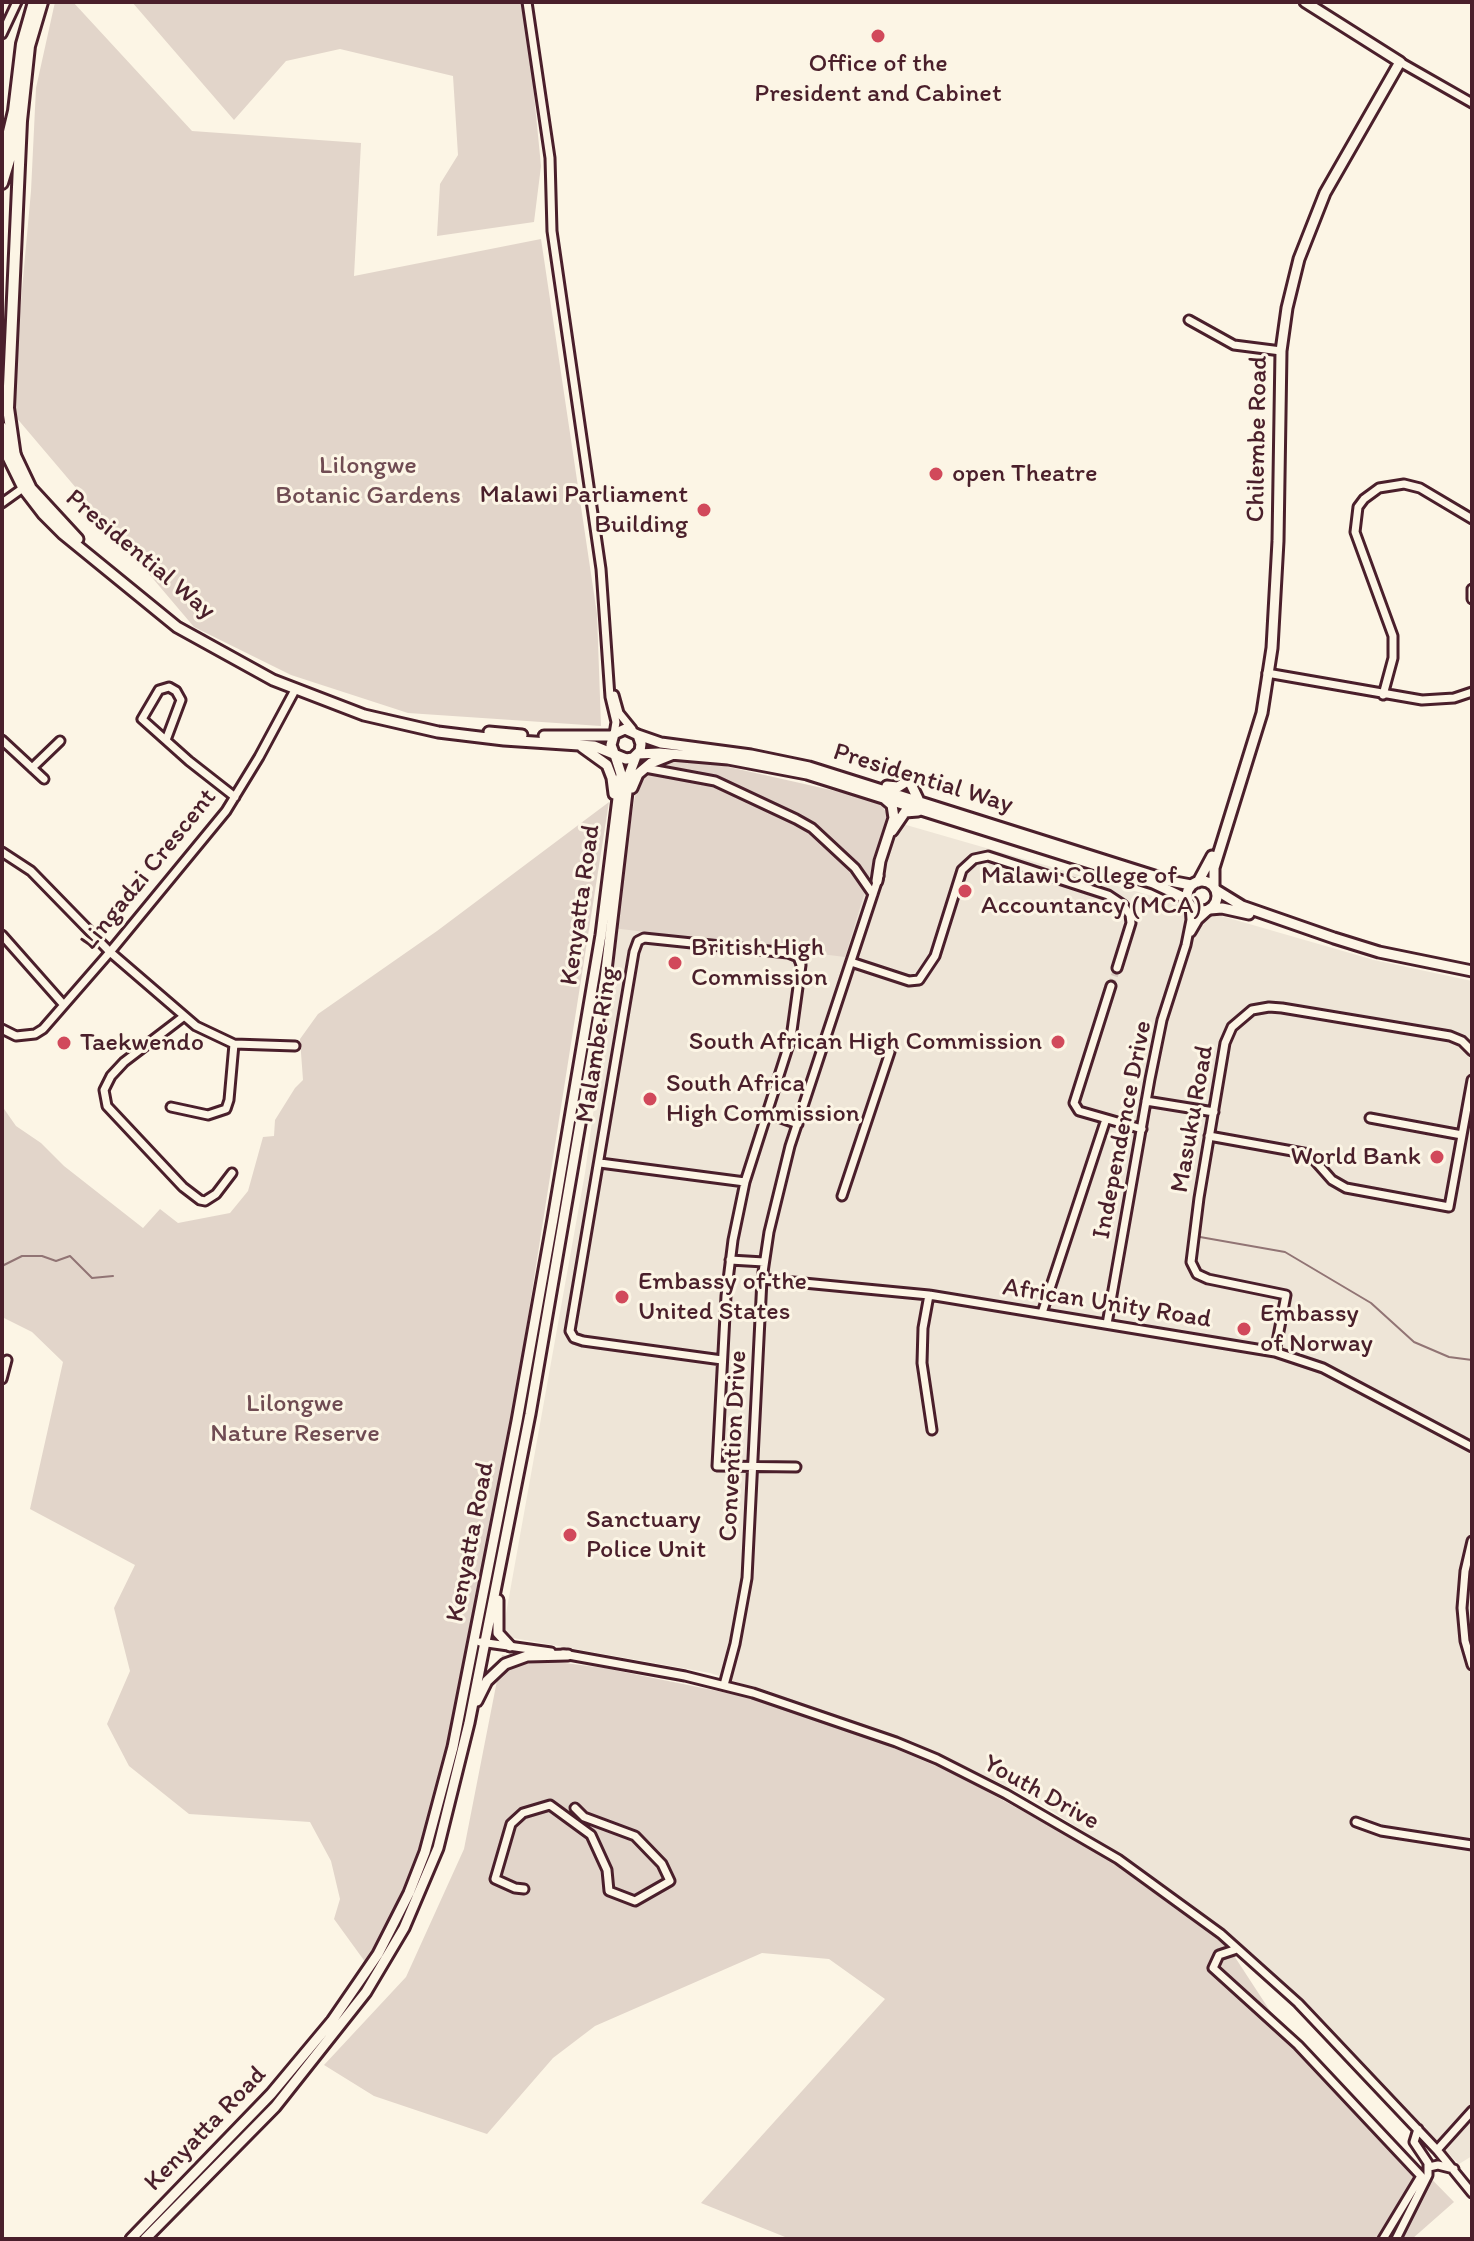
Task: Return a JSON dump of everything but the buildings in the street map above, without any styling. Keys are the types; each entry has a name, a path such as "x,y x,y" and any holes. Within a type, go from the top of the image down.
{"highway":[{"path":"2,161 9,139 22,44 34,2"},
{"path":"15,457 8,408 21,121 29,46 42,2"},
{"path":"2,125 16,91"},
{"path":"2,183 21,121"}],"main road":[{"path":"1305,2 1400,62"},
{"name":"Chilembe Road","path":"1223,835 1266,696 1276,602 1281,351 1293,282 1316,214 1331,182 1400,62"},
{"name":"Presidential Way","path":"2,427 31,488 74,535 160,607 212,642 295,684 378,713 418,723 505,734 593,738 614,735 625,729 661,743 768,758 829,773 975,826 1162,886 1188,902"},
{"name":"Presidential Way","path":"2,445 23,488 63,534 177,627 295,690 378,720 419,729 602,748 626,759 637,755 674,754 776,767 880,796 918,799 1170,881 1194,883"},
{"path":"637,734 641,744 637,755"},
{"path":"614,735 611,745 615,754"},
{"path":"577,745 607,765 612,778 615,813"},
{"name":"Kenyatta Road","path":"145,2239 275,2107 366,1992 425,1852 453,1747 553,1219 601,935 621,774 615,754"},
{"path":"625,804 634,781 645,768 674,754"},
{"name":"Kenyatta Road","path":"131,2238 271,2094 315,2043 383,1956 422,1890 438,1848 469,1723 530,1414 605,979 630,769 637,755"},
{"path":"829,773 855,776 892,787 909,780 918,799"},
{"path":"877,881 894,815 890,802 880,796"},
{"path":"892,831 902,814 911,810 975,826"},
{"path":"1223,835 1194,883 1188,902 1199,911 1229,908 1379,952 1472,971"},
{"path":"1210,909 1216,901 1212,875 1223,835"},
{"path":"1194,883 1205,881 1242,906 1287,923"},
{"path":"496,1585 498,1633 510,1646"},
{"path":"469,1723 478,1696 495,1671 527,1656 568,1655"}],"street":[{"path":"2,34 17,2"},
{"path":"527,2 550,158 552,231 600,556 610,697 616,722 614,735"},
{"path":"1400,62 1472,103"},
{"path":"1189,320 1234,345 1281,351"},
{"path":"1383,695 1393,658 1393,636 1355,532 1358,507 1379,488 1404,484 1420,488 1472,519"},
{"path":"2,503 23,488"},
{"path":"1472,589 1472,599"},
{"path":"1267,673 1432,701 1472,692"},
{"path":"611,685 619,713 637,734"},
{"path":"166,740 181,700 176,691 169,687 159,690 141,718 166,740 235,797"},
{"name":"Lingadzi Crescent","path":"2,1029 16,1036 35,1034 43,1029 110,952 235,797 295,690"},
{"path":"2,740 44,779"},
{"path":"32,768 60,741"},
{"path":"645,768 715,781 796,819 818,833 855,868 873,894"},
{"name":"Convention Drive","path":"724,1685 746,1591 762,1279 778,1188 903,799"},
{"path":"2,852 31,871 110,952 183,1017 206,1032 234,1044 295,1046"},
{"path":"851,962 909,981 919,980 935,956 962,870 970,861 988,856 1108,895 1123,905 1131,923 1117,968"},
{"name":"Independence Drive","path":"1186,945 1191,920 1188,902"},
{"name":"Independence Drive","path":"1107,1324 1162,1020 1195,924 1210,909"},
{"path":"2,935 63,1004"},
{"name":"Malambe Ring","path":"722,1360 583,1341 571,1335 635,947 644,938 788,953 799,960 801,969 793,1032 745,1182 730,1260 717,1466 753,1468"},
{"path":"1111,986 1074,1103 1079,1111 1142,1129"},
{"name":"Masuku Road","path":"1275,1352 1286,1295 1208,1279 1197,1274 1191,1262 1209,1136 1228,1035 1244,1015 1260,1008 1282,1008 1450,1036 1462,1041 1472,1051"},
{"path":"183,1017 124,1062 111,1076 104,1090 107,1106 183,1187 200,1200 210,1199 232,1173"},
{"path":"171,1107 208,1115 226,1109 234,1044"},
{"path":"842,1196 890,1052"},
{"path":"1209,1136 1309,1154 1332,1180 1346,1188 1449,1207 1472,1080"},
{"path":"1146,1101 1214,1112"},
{"path":"767,1113 798,1124"},
{"path":"1370,1118 1462,1135"},
{"path":"1042,1313 1106,1119"},
{"path":"600,1163 745,1182"},
{"path":"730,1260 764,1262"},
{"name":"African Unity Road","path":"762,1279 929,1295 1275,1352 1323,1368 1472,1447"},
{"path":"929,1295 923,1328 922,1363 932,1430"},
{"path":"2,1379 7,1360"},
{"path":"753,1468 796,1467"},
{"path":"1472,1541 1465,1571 1462,1608 1465,1641 1472,1665"},
{"name":"Youth Drive","path":"474,1641 673,1673 782,1701 937,1759 1006,1794 1118,1859 1237,1949 1319,2023 1437,2150 1472,2193"},
{"path":"524,1889 495,1879 511,1824 523,1813 550,1805 591,1835 607,1870 609,1891 635,1901 670,1881 662,1864 635,1836 584,1817 575,1808"},
{"path":"1356,1822 1381,1831 1472,1845"},
{"path":"1237,1949 1219,1955 1213,1968 1298,2045 1421,2176 1383,2239"},
{"path":"1437,2150 1472,2111"},
{"path":"1396,2239 1426,2180 1429,2167 1414,2142 1418,2129"},
{"path":"1429,2167 1438,2165 1454,2169"}],"shaded area":[{"path":"641,764 889,820 1374,960 1472,981 1472,2156 1459,2164 1203,1914 1133,1863 1031,1798 914,1742 710,1673 502,1636 585,1173"}],"green space":[{"name":"Lilongwe Botanic Gardens","path":"55,2 73,2 192,131 361,143 354,276 541,239 597,614 601,726 408,713 291,675 194,627 15,416 15,367 31,191 36,88"},
{"path":"132,2 525,2 541,166 534,222 437,236 440,184 458,155 453,76 340,49 286,61 234,120"},
{"path":"641,760 711,763 871,799 882,805 888,816 845,957 613,928"},
{"name":"Lilongwe Nature Reserve","path":"609,802 462,1736 446,1800 425,1861 371,1970 334,1919 340,1899 331,1861 310,1822 189,1814 129,1766 107,1724 130,1671 114,1608 135,1565 30,1509 63,1362 32,1332 2,1317 2,1106 16,1126 41,1143 64,1166 143,1228 160,1209 178,1223 230,1213 248,1191 263,1137 274,1136 275,1120 303,1080 300,1039 318,1014 437,931"},
{"path":"502,1655 604,1668 757,1699 877,1741 955,1774 1101,1854 1229,1948 1276,2020 1454,2202 1412,2239 790,2239 701,2203 885,1999 829,1959 762,1953 595,2026 553,2058 487,2134 374,2096 324,2065 406,1977 464,1849"}],"waterway":[{"path":"1200,1237 1285,1252 1371,1303 1414,1342 1449,1357 1472,1360"},
{"path":"2,1266 22,1256 42,1256 56,1261 70,1256 92,1278 113,1276"}],"tunnel":[{"path":"1111,986 1117,968"}],"place":[{"name":"Office of the President and Cabinet","path":"878,36"},
{"name":"open Theatre","path":"936,474"},
{"name":"Malawi Parliament Building","path":"704,510"},
{"name":"Malawi College of Accountancy (MCA)","path":"965,891"},
{"name":"British High Commission","path":"675,963"},
{"name":"South African High Commission","path":"1058,1042"},
{"name":"Taekwendo","path":"64,1043"},
{"name":"South Africa High Commission","path":"650,1099"},
{"name":"World Bank","path":"1437,1157"},
{"name":"Embassy of the United States","path":"622,1297"},
{"name":"Embassy of Norway","path":"1244,1329"},
{"name":"Sanctuary Police Unit","path":"570,1535"}]}
